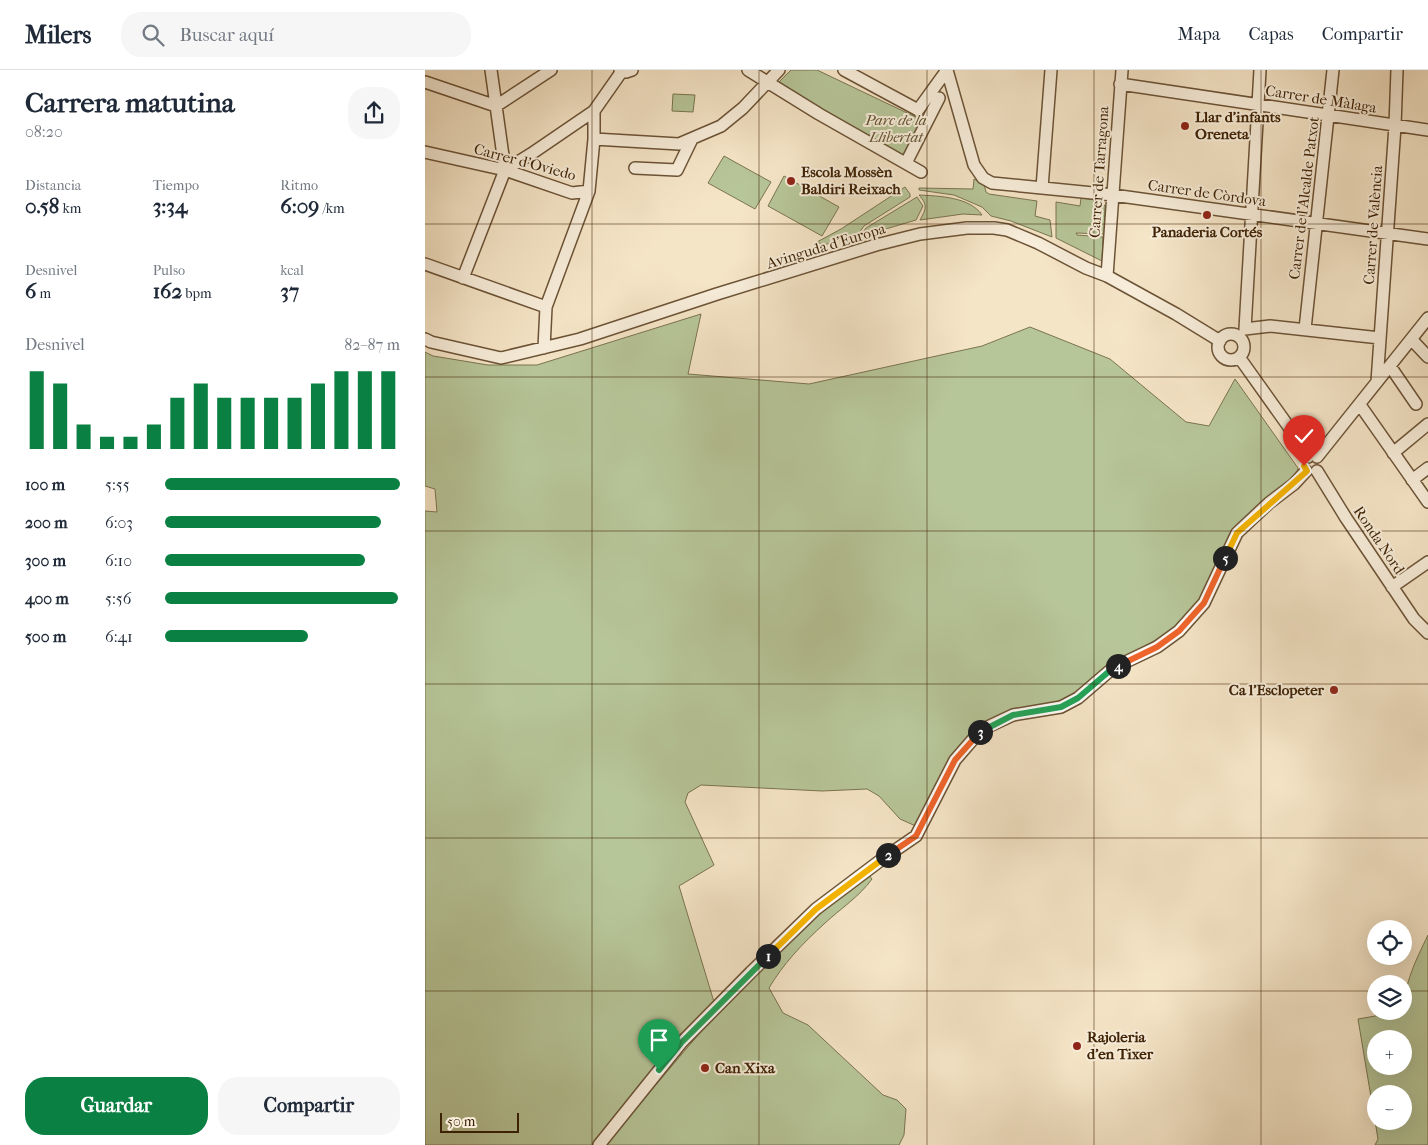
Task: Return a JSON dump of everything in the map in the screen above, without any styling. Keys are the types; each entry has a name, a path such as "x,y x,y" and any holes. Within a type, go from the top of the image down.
{"street":[{"path":"463,278 505,170 491,70"},
{"path":"496,106 551,70"},
{"path":"505,170 594,111 625,70"},
{"path":"748,70 819,114 921,172"},
{"path":"594,139 679,144 721,126 743,108 779,70"},
{"path":"844,70 918,110 947,70"},
{"name":"Carrer de Còrdova","path":"947,70 974,165 983,178 992,183 1113,195 1428,240"},
{"path":"1042,188 1051,70"},
{"name":"Carrer de Tarragona","path":"1107,276 1122,70"},
{"path":"1260,70 1253,215 1242,333 1244,348 1239,357 1229,360 1223,357 1219,350 1220,341 1227,335 1233,335 1242,333 1270,326 1380,338"},
{"name":"Carrer de l'Alcalde Patxot","path":"1305,330 1333,70"},
{"name":"Carrer de València","path":"1377,382 1395,126 1397,70"},
{"path":"425,82 496,106"},
{"name":"Carrer de Màlaga","path":"1120,84 1428,130"},
{"path":"906,163 939,98"},
{"path":"544,348 547,307 589,191 594,139 594,111"},
{"path":"635,168 677,170 692,139"},
{"name":"Carrer d'Oviedo","path":"425,152 505,170 572,193 589,191"},
{"name":"Avinguda d'Europa","path":"425,339 501,358 580,339 876,245 920,234 967,228 994,228 1007,230 1038,243 1086,268 1107,276 1220,341"},
{"path":"425,264 547,307"},
{"path":"599,1145 681,1043 751,972 816,909 916,836 955,760 981,730 1013,715 1061,707 1078,698 1113,668 1157,647 1179,631 1204,603 1237,533 1312,471 1303,463 1312,457 1360,405 1428,318"},
{"path":"1412,340 1428,357"},
{"path":"1239,357 1296,438 1312,457"},
{"path":"1390,366 1416,404"},
{"path":"1360,405 1428,502"},
{"path":"1393,453 1428,424"},
{"path":"1412,480 1428,468"},
{"name":"Ronda Nord","path":"1312,471 1329,492 1414,619 1426,628"},
{"path":"1392,587 1428,562"}],"green space":[{"name":"Parc de la Llibertat","path":"791,70 817,70 924,121 906,157 776,85"},
{"path":"673,94 695,95 693,112 672,111"},
{"path":"724,156 771,182 755,209 708,183"},
{"path":"784,176 839,207 822,236 768,206"},
{"path":"974,179 984,184 986,192 989,194 1037,201 1035,216 1050,220 1052,237 1011,221 991,216 982,207 954,195 919,190 919,188 973,189"},
{"path":"905,187 910,197 864,226 859,233 860,241 843,239 824,245 817,242 841,229"},
{"path":"919,195 945,197 962,201 970,204 982,215 963,214 920,220 925,207"},
{"path":"917,197 923,206 916,220 862,236 866,228"},
{"path":"1081,198 1100,200 1105,206 1104,234 1076,233 1077,235 1103,237 1102,261 1056,238 1056,202 1080,206"},
{"path":"701,314 688,374 809,384 982,346 1030,327 1110,359 1186,422 1209,426 1235,379 1298,468 1296,475 1287,484 1255,509 1194,612 1171,632 1118,660 1075,694 1057,702 1011,711 989,720 974,731 958,748 944,768 918,827 900,819 879,796 867,789 822,791 701,785 688,793 685,802 714,865 679,886 714,1002 593,1145 425,1145 425,511 437,512 435,489 425,486 425,352 433,356 488,365 537,365"},
{"path":"868,874 872,879 867,885 801,946 769,988 783,1013 808,1025 883,1095 897,1100 906,1109 904,1135 899,1145 605,1145 709,1022 815,915"},
{"path":"1428,935 1428,1145 1375,1145 1378,1139 1376,1130 1412,1130 1412,1085 1369,1085 1367,1075 1412,1075 1412,1030 1367,1030 1367,1073 1358,1019 1367,1017 1367,1020 1412,1020 1412,975 1410,975"}],"place":[{"name":"Llar d'infants Oreneta","path":"1185,126"},
{"name":"Escola Mossèn Baldiri Reixach","path":"791,181"},
{"name":"Panaderia Cortés","path":"1207,215"},
{"name":"Ca l'Esclopeter","path":"1334,690"},
{"name":"Rajoleria d'en Tixer","path":"1077,1046"},
{"name":"Can Xixa","path":"705,1068"}],"route":[{"path":"659,1070 681,1043 816,909 916,836 955,760 981,730 1013,715 1061,707 1078,698 1113,668 1157,647 1179,631 1204,603 1237,533 1269,503 1299,479 1307,471 1304,466"}]}
